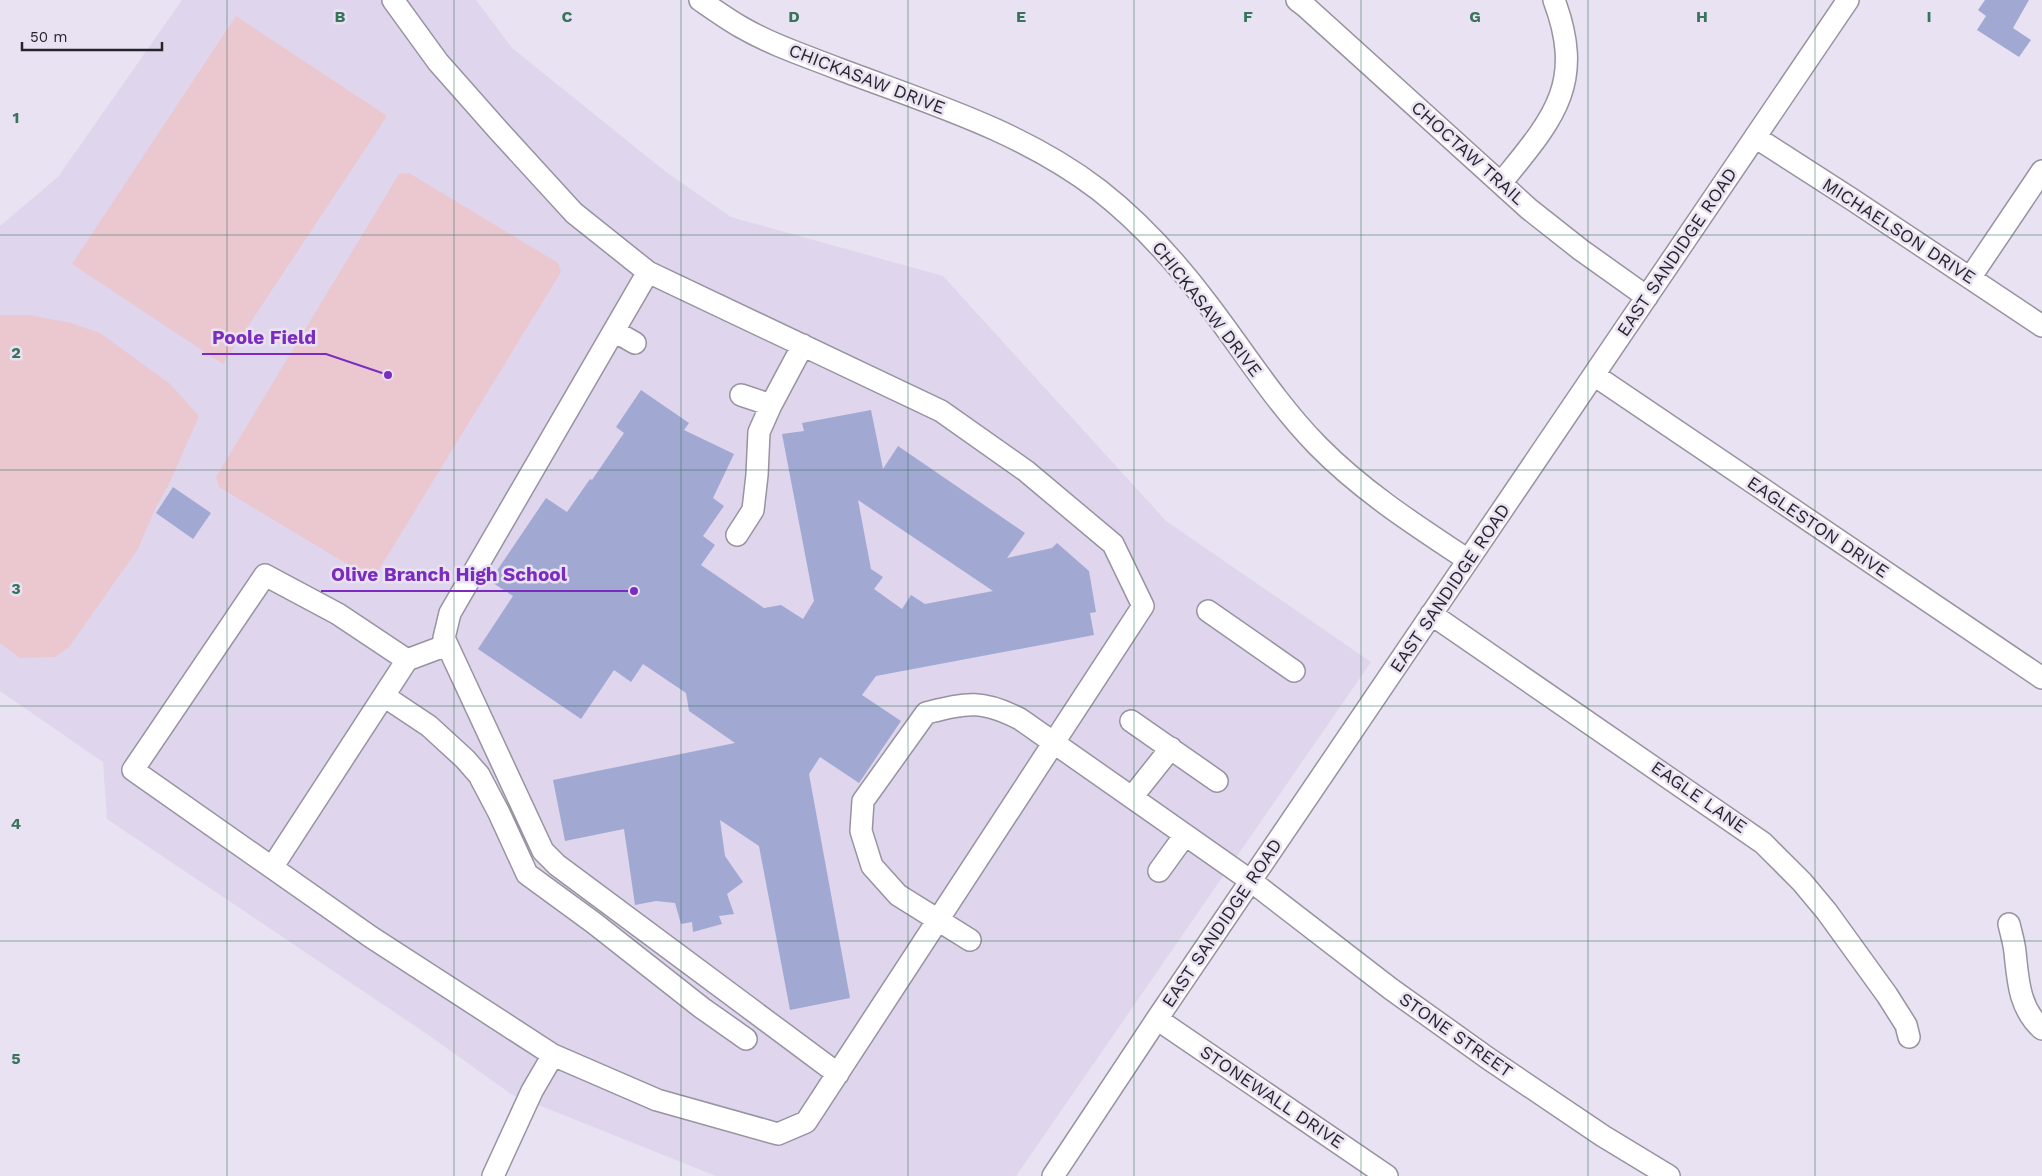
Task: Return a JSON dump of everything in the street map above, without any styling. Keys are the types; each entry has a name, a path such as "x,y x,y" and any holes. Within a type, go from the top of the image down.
{"street":[{"path":"393,0 438,62 568,206 648,272 941,411 1026,471 1112,544 1143,606 806,1122 778,1134 657,1100 553,1055 371,937 273,866 133,770 265,575 338,614 406,660"},
{"name":"CHICKASAW DRIVE","path":"700,0 740,27 785,48 986,125 1039,150 1098,189 1157,243 1206,302 1280,401 1317,445 1355,480 1398,514 1468,560"},
{"name":"CHOCTAW TRAIL","path":"1297,0 1306,6 1529,209 1581,250 1647,297"},
{"path":"1501,182 1546,126 1562,93 1566,78 1567,48 1554,0"},
{"name":"EAST SANDIDGE ROAD","path":"1053,1176 1157,1019 1848,0"},
{"name":"MICHAELSON DRIVE","path":"1755,137 2042,326"},
{"path":"1970,278 2042,171"},
{"path":"648,272 450,613 444,638 543,851 557,865 838,1074"},
{"path":"614,331 635,342"},
{"path":"737,535 753,510 759,432 803,345"},
{"name":"EAGLESTON DRIVE","path":"1594,375 2042,678"},
{"path":"741,395 771,405"},
{"path":"1208,611 1294,672"},
{"name":"EAGLE LANE","path":"1431,614 1763,843 1802,882 1827,912 1887,995 1906,1025 1909,1037"},
{"path":"273,866 406,660 448,645"},
{"path":"384,696 429,726 478,775 499,813 526,874 594,923 702,1008 746,1039"},
{"name":"STONE STREET","path":"970,940 898,895 872,866 861,831 863,801 926,713 966,703 991,706 1020,718 1251,881 1376,978 1489,1059 1603,1136 1669,1176"},
{"path":"1131,721 1217,781"},
{"path":"1132,798 1171,748"},
{"path":"1159,871 1185,834"},
{"path":"2009,924 2015,949 2018,986 2023,1002 2030,1016 2042,1029"},
{"name":"STONEWALL DRIVE","path":"1157,1019 1387,1176"},
{"path":"493,1176 532,1091 553,1055"}],"shaded area":[{"path":"182,0 476,0 512,48 666,172 731,217 943,276 1166,521 1371,662 1016,1176 716,1176 511,1094 427,1034 107,819 103,762 0,691 0,226 58,177"},
{"path":"236,16 387,116 223,364 72,264"},
{"path":"409,173 558,263 561,272 375,576 367,576 219,487 216,477 399,174"},
{"path":"0,315 29,315 71,323 100,333 170,384 199,416 138,549 69,647 55,657 20,658 0,643"}],"building":[{"path":"1985,0 2029,0 2013,28 2031,40 2019,57 1977,30 1986,16 1978,10"},
{"path":"641,390 689,423 684,430 734,454 713,498 724,506 703,536 715,545 701,565 764,608 781,605 803,619 814,601 782,434 804,431 802,423 871,410 883,469 898,446 1025,533 1007,558 1052,548 1057,543 1089,571 1096,612 1090,613 1094,635 876,676 862,695 901,721 859,783 820,757 809,774 850,998 790,1010 759,846 720,820 725,856 743,882 727,894 734,914 719,916 722,924 693,932 692,922 681,924 675,903 656,901 635,905 624,829 565,841 553,780 735,743 689,711 686,693 643,664 631,682 614,670 581,719 478,649 513,596 490,581 546,498 567,512 590,479 592,480 624,433 616,427","holes":["858,500 993,591 925,604 911,595 902,609 874,589 883,577 871,569"]},
{"path":"173,487 211,513 193,539 156,513"}],"place":[{"name":"Poole Field","path":"388,375"},
{"name":"Olive Branch High School","path":"634,591"}]}
